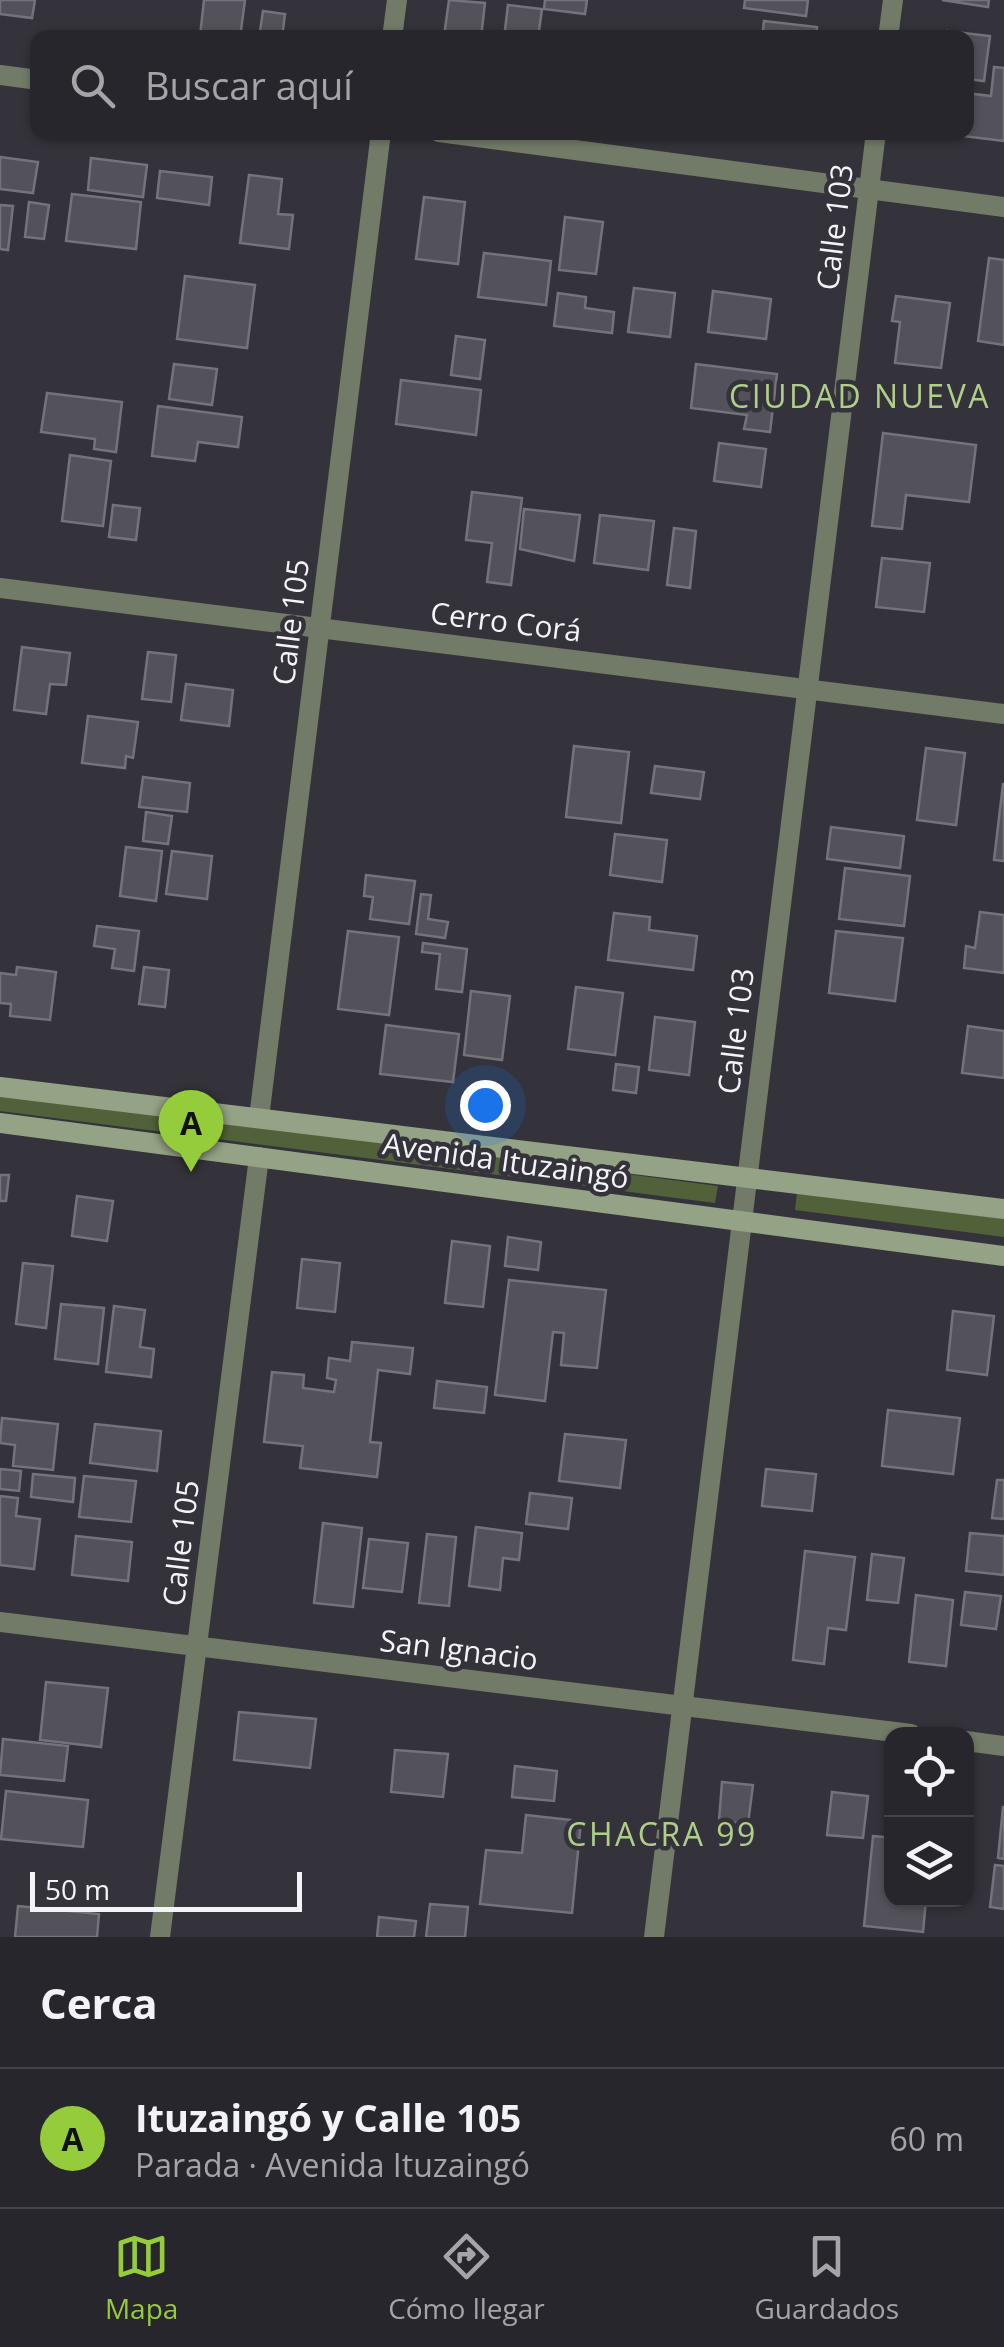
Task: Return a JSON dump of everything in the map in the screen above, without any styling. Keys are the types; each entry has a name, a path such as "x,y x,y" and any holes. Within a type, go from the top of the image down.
{"main road":[{"name":"Avenida Ituzaingó","path":"0,1086 1004,1209"},
{"name":"Avenida Ituzaingó","path":"0,1123 1004,1256"}],"street":[{"path":"393,30 397,0"},
{"path":"889,30 893,0"},
{"path":"0,75 30,79"},
{"name":"Calle 105","path":"259,1118 380,140"},
{"path":"500,140 1004,206"},
{"name":"Calle 103","path":"654,1937 875,140"},
{"name":"Cerro Corá","path":"0,588 1004,714"},
{"name":"Calle 105","path":"160,1937 259,1157"},
{"name":"San Ignacio","path":"0,1622 884,1731"},
{"path":"974,1742 1004,1746"}],"green space":[{"path":"0,1092 718,1186 715,1203 0,1111"},
{"path":"797,1192 1004,1219 1004,1237 795,1210"}],"building":[{"path":"0,0 35,0 32,18 0,14"},
{"path":"204,0 245,0 241,30 201,30"},
{"path":"449,0 485,3 482,30 445,30"},
{"path":"545,0 587,0 585,14 544,9"},
{"path":"745,0 808,0 806,16 744,8"},
{"path":"942,0 989,0 988,7"},
{"path":"508,5 542,9 539,30 505,30"},
{"path":"263,11 285,14 283,30 260,30"},
{"path":"764,21 817,27 817,30 763,30"},
{"path":"974,34 990,36 984,81 974,80"},
{"path":"994,67 1004,68 1004,141 974,137 974,94 991,96"},
{"path":"0,157 38,162 33,193 0,189"},
{"path":"91,158 147,165 143,197 88,190"},
{"path":"160,171 212,177 209,205 157,198"},
{"path":"249,175 282,179 278,214 293,215 289,249 240,243"},
{"path":"72,194 141,202 136,249 66,241"},
{"path":"424,197 465,202 458,264 416,259"},
{"path":"29,202 49,205 44,239 25,237"},
{"path":"0,205 13,206 8,250 0,249"},
{"path":"565,217 603,222 596,274 559,270"},
{"path":"484,253 551,261 546,305 478,297"},
{"path":"989,258 1004,260 1004,345 978,341"},
{"path":"185,276 255,285 247,348 177,339"},
{"path":"634,288 675,293 670,337 628,332"},
{"path":"713,291 771,299 766,339 708,332"},
{"path":"558,293 586,297 585,308 614,312 612,333 554,326"},
{"path":"896,296 950,303 941,368 895,363 900,322 892,321"},
{"path":"456,336 485,340 480,379 451,375"},
{"path":"174,364 217,369 212,405 169,399"},
{"path":"696,364 777,374 770,432 744,429 747,415 691,408"},
{"path":"401,380 481,390 476,435 396,424"},
{"path":"47,393 122,402 116,452 94,449 95,439 41,432"},
{"path":"158,406 242,417 238,447 198,442 195,461 152,456"},
{"path":"883,433 976,445 969,502 906,495 902,529 872,526"},
{"path":"719,443 766,449 761,487 714,481"},
{"path":"70,455 111,461 103,526 62,521"},
{"path":"472,492 522,498 511,585 487,582 492,543 466,540"},
{"path":"113,505 140,508 136,540 109,537"},
{"path":"524,509 580,515 574,561 520,549"},
{"path":"600,515 654,521 648,570 594,563"},
{"path":"674,528 696,531 690,588 667,585"},
{"path":"882,558 930,563 924,612 876,607"},
{"path":"22,647 70,653 66,685 50,684 46,714 14,710"},
{"path":"148,652 176,655 171,702 142,699"},
{"path":"186,684 233,690 229,726 181,720"},
{"path":"88,716 138,722 133,758 126,756 125,768 82,763"},
{"path":"574,746 629,752 621,823 566,817"},
{"path":"926,748 965,753 956,825 917,820"},
{"path":"655,766 704,772 700,799 651,793"},
{"path":"143,777 190,783 187,812 139,807"},
{"path":"1004,784 1004,861 994,860"},
{"path":"146,812 172,816 168,844 143,841"},
{"path":"831,827 904,836 900,868 827,859"},
{"path":"615,834 667,840 662,882 610,875"},
{"path":"126,847 162,851 156,901 120,896"},
{"path":"172,851 212,856 207,899 166,894"},
{"path":"845,868 910,876 904,926 839,919"},
{"path":"366,875 415,881 409,924 370,919 373,897 364,896"},
{"path":"421,894 431,895 428,919 448,922 445,938 416,934"},
{"path":"980,912 1004,915 1004,973 964,968 966,946 975,948"},
{"path":"614,913 650,917 649,930 697,936 693,970 608,960"},
{"path":"97,926 139,931 134,971 112,968 115,949 94,946"},
{"path":"348,931 399,937 389,1015 338,1009"},
{"path":"836,931 903,938 895,1001 829,993"},
{"path":"423,943 467,949 462,992 436,989 440,954 422,952"},
{"path":"17,967 56,972 50,1020 10,1016 11,1004 0,1003 0,973 16,975"},
{"path":"144,967 169,970 165,1007 139,1004"},
{"path":"576,987 623,993 615,1055 568,1049"},
{"path":"471,991 510,996 502,1060 464,1055"},
{"path":"655,1017 695,1022 689,1075 649,1070"},
{"path":"386,1025 459,1034 453,1082 380,1074"},
{"path":"968,1026 1004,1031 1004,1078 962,1073"},
{"path":"616,1064 639,1067 636,1093 613,1090"},
{"path":"0,1175 9,1175 6,1201 0,1201"},
{"path":"77,1196 113,1201 107,1241 72,1236"},
{"path":"508,1237 541,1242 538,1270 505,1266"},
{"path":"452,1241 490,1246 483,1307 445,1303"},
{"path":"302,1259 340,1263 335,1312 297,1308"},
{"path":"23,1263 53,1266 46,1328 16,1324"},
{"path":"509,1280 606,1290 597,1368 561,1365 564,1333 553,1332 545,1401 495,1395"},
{"path":"61,1304 104,1308 98,1364 55,1359"},
{"path":"114,1306 145,1310 140,1347 154,1349 151,1377 106,1372"},
{"path":"953,1311 994,1316 987,1375 947,1370"},
{"path":"352,1342 413,1348 410,1374 378,1370 370,1442 381,1443 377,1477 300,1468 303,1446 264,1442 272,1372 304,1375 303,1388 334,1392 336,1380 327,1378 329,1358 350,1361"},
{"path":"437,1381 487,1387 484,1413 434,1408"},
{"path":"888,1410 960,1418 953,1474 882,1466"},
{"path":"2,1418 58,1424 53,1470 13,1466 15,1445 0,1443"},
{"path":"95,1424 161,1431 157,1471 90,1463"},
{"path":"565,1434 626,1440 620,1488 559,1481"},
{"path":"0,1469 21,1471 19,1491 0,1489"},
{"path":"766,1469 816,1474 812,1511 762,1506"},
{"path":"33,1474 75,1478 73,1502 31,1497"},
{"path":"84,1476 136,1481 131,1522 79,1517"},
{"path":"997,1480 1004,1480 1004,1519 992,1518"},
{"path":"530,1493 572,1498 568,1529 526,1524"},
{"path":"0,1496 18,1498 16,1516 40,1519 34,1569 0,1565"},
{"path":"323,1523 362,1528 353,1607 314,1603"},
{"path":"476,1527 522,1533 519,1560 503,1558 500,1590 469,1586"},
{"path":"970,1533 1004,1536 1004,1575 966,1571"},
{"path":"427,1534 456,1537 449,1606 419,1603"},
{"path":"76,1536 132,1542 128,1581 72,1575"},
{"path":"369,1539 408,1543 402,1592 363,1588"},
{"path":"805,1551 855,1557 846,1630 828,1628 824,1664 793,1660"},
{"path":"872,1554 904,1558 898,1603 867,1600"},
{"path":"965,1592 1001,1596 996,1629 961,1625"},
{"path":"916,1595 953,1600 946,1666 909,1662"},
{"path":"46,1682 108,1688 101,1747 40,1740"},
{"path":"239,1712 316,1719 310,1768 234,1760"},
{"path":"3,1739 68,1746 64,1781 0,1775"},
{"path":"395,1750 448,1754 443,1797 391,1792"},
{"path":"515,1766 557,1771 554,1801 512,1797"},
{"path":"722,1782 753,1785 748,1824 719,1821"},
{"path":"6,1791 88,1800 83,1847 1,1839"},
{"path":"832,1792 868,1796 863,1838 827,1835"},
{"path":"1004,1807 1004,1859 998,1858"},
{"path":"526,1815 581,1821 572,1913 480,1904 486,1850 522,1853"},
{"path":"873,1836 884,1837 884,1907 925,1907 923,1932 864,1926"},
{"path":"995,1865 1004,1866 1004,1909 990,1907"},
{"path":"430,1904 468,1907 465,1937 426,1937"},
{"path":"18,1906 99,1914 97,1937 15,1937"},
{"path":"379,1917 416,1921 414,1937 377,1937"}],"place":[{"name":"Ituzaingó y Calle 105","path":"191,1172"}],"district":[{"name":"CIUDAD NUEVA","path":"860,395"},
{"name":"CHACRA 99","path":"662,1833"}]}
